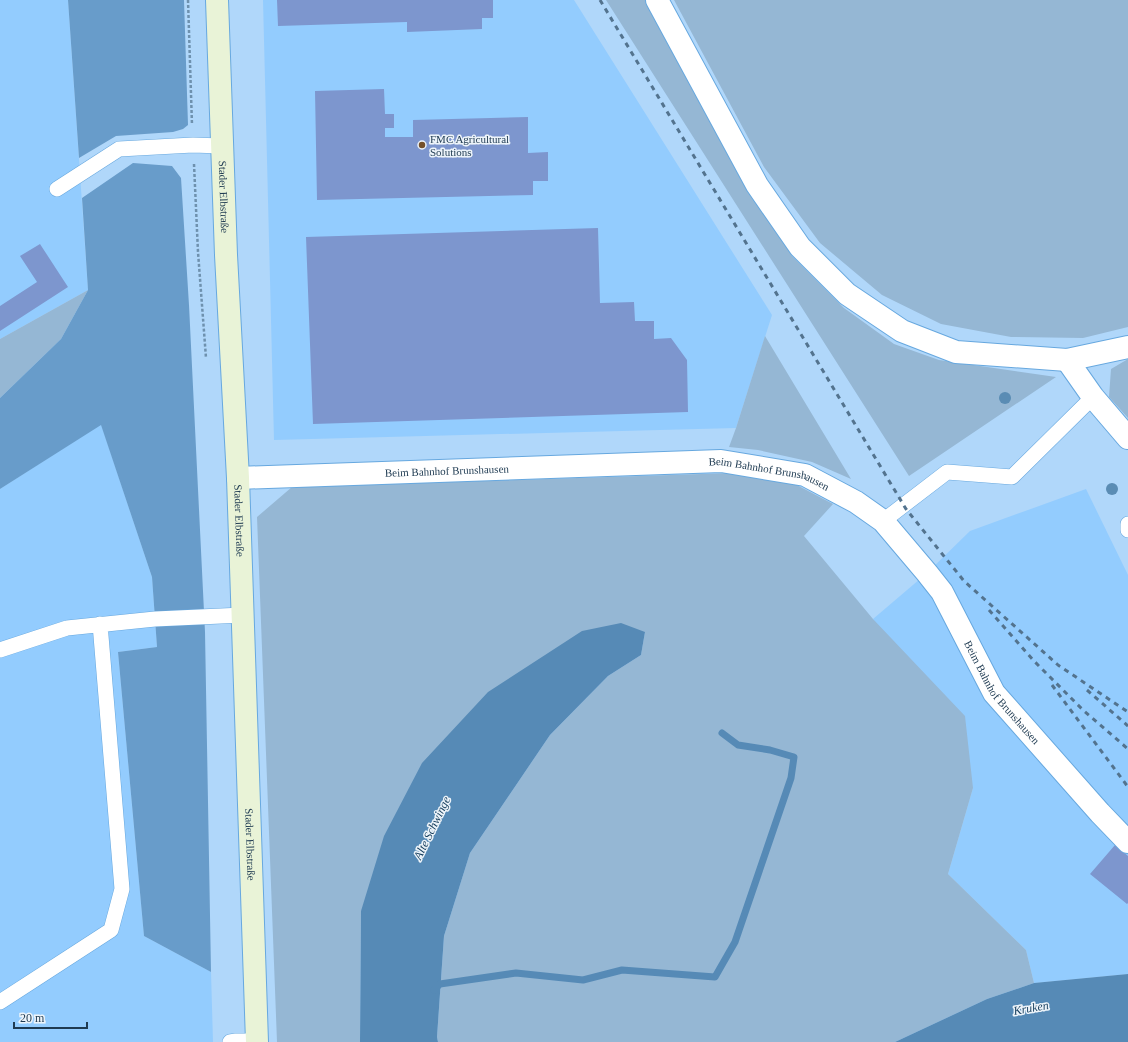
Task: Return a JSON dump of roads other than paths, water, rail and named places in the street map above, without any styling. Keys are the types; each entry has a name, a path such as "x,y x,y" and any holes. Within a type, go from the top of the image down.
{"street":[{"name":"Stader Elbstraße","path":"217,0 221,146 238,478 257,1042"},
{"path":"656,0 758,185 800,247 847,294 902,331 956,352 1068,360 1128,347"},
{"path":"1068,360 1094,397 1128,438"},
{"name":"Beim Bahnhof Brunshausen","path":"238,478 721,461 805,475 856,502 883,521 942,592 994,693 1100,813 1128,842"}],"lane":[{"path":"57,189 119,149 193,145 221,146"},
{"path":"883,521 947,472 1012,477 1094,397"},
{"path":"1128,524 1128,530"},
{"path":"0,650 67,628 155,619 243,615"},
{"path":"0,1002 111,930 122,889 100,624"},
{"path":"230,1042 257,1042"}],"water":[{"name":"Alte Schwinge","path":"621,623 645,632 641,655 608,676 550,735 470,853 444,936 437,1037 438,1042 360,1042 361,911 384,836 422,763 488,692 582,631"},
{"name":"Kruken","path":"1128,974 1128,1042 895,1042 987,999 1034,983"}],"waterway":[{"path":"434,990 440,984 516,973 583,980 622,970 715,977 735,942 791,778 794,757 770,750 738,745 722,733"}],"railway":[{"path":"600,0 906,509 964,581 1058,665 1128,712"},
{"path":"989,610 1034,661 1083,710 1128,749"},
{"path":"1052,685 1128,787"},
{"path":"1087,690 1128,726"}],"place":[{"name":"FMC Agricultural Solutions","path":"422,145"}]}
